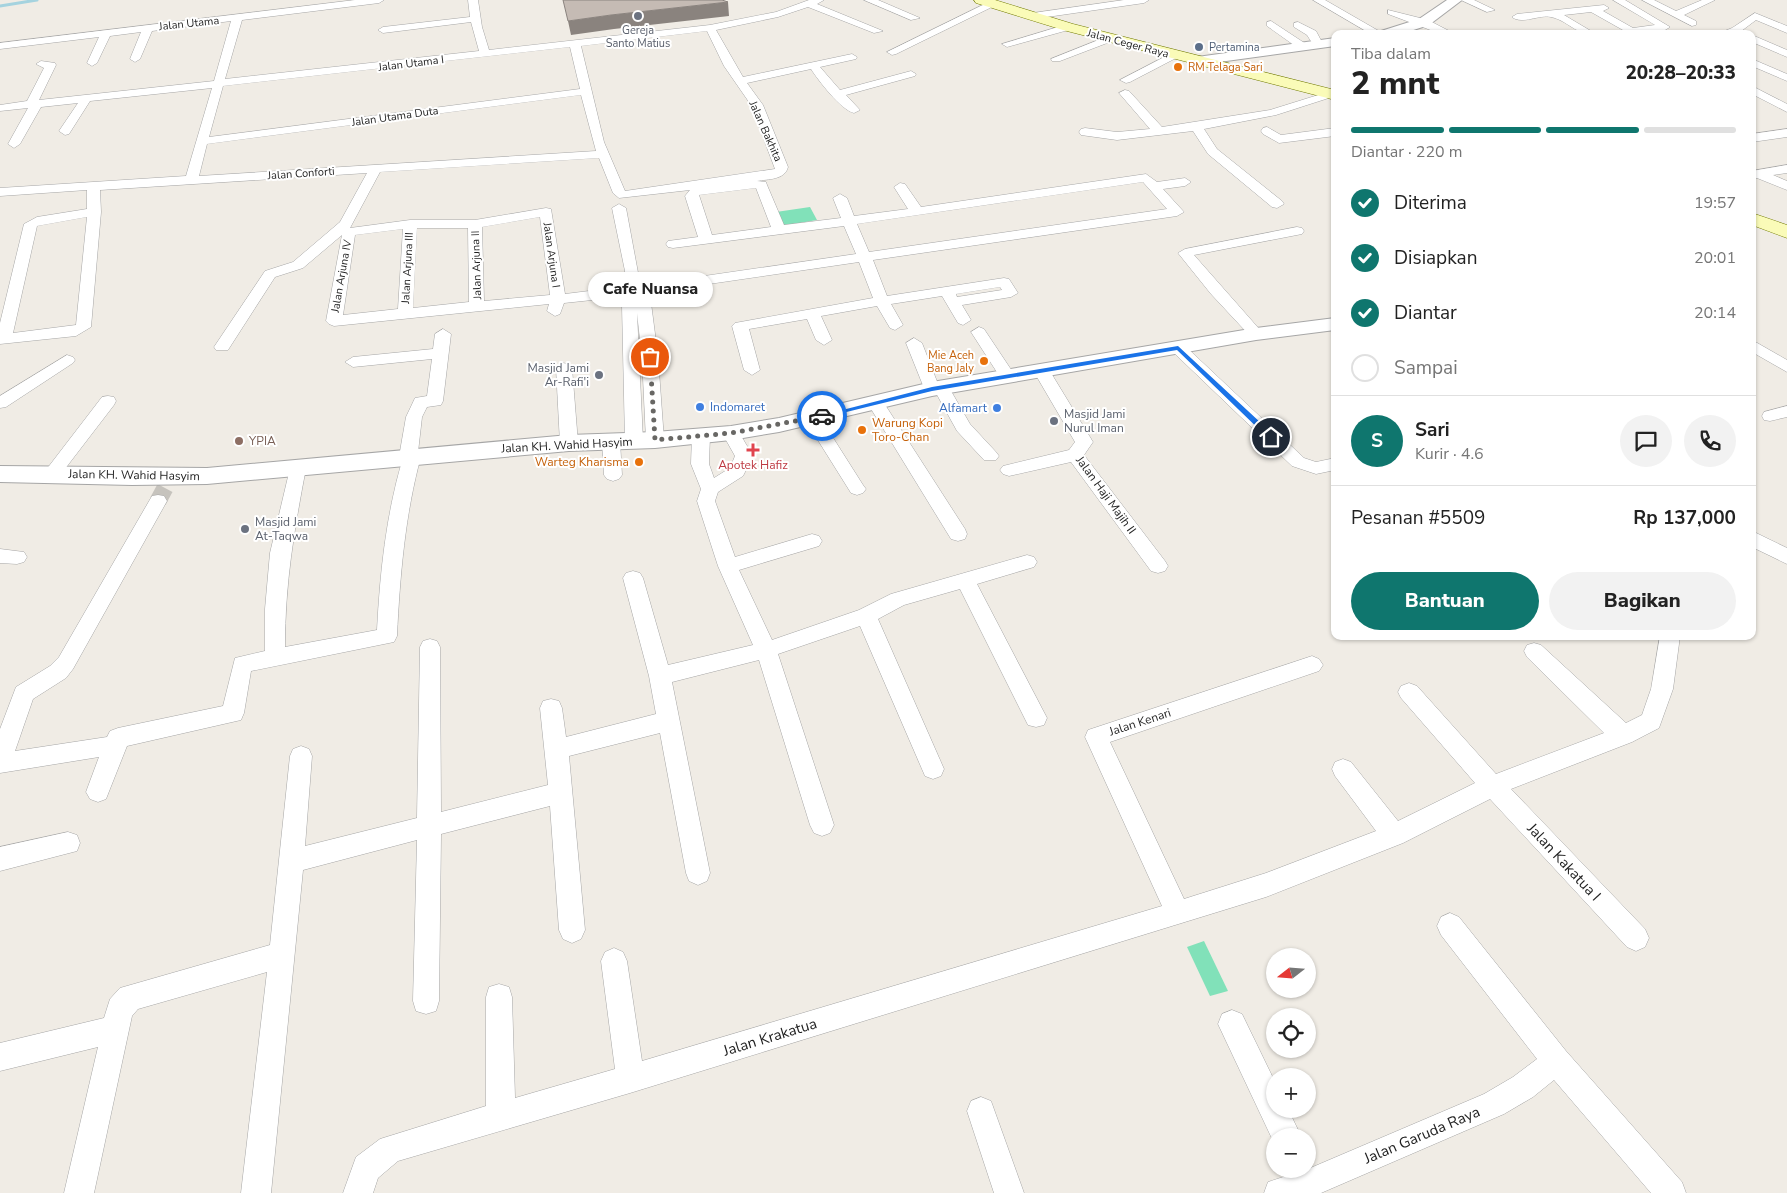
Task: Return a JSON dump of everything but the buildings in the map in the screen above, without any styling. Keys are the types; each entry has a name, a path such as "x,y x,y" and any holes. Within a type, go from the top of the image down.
{"main road":[{"name":"Jalan Ceger Raya","path":"987,1 1068,27 1174,56 1331,94"},
{"path":"1756,220 1787,232"}],"street":[{"name":"Jalan Utama","path":"0,46 379,0"},
{"path":"473,0 485,54"},
{"path":"869,0 916,18"},
{"path":"1033,16 1095,4 1128,3 1144,0"},
{"path":"1318,0 1372,30"},
{"path":"1399,30 1423,23 1430,16 1456,0"},
{"path":"1466,0 1490,10"},
{"path":"1618,0 1665,27 1640,30"},
{"path":"1647,0 1692,23"},
{"path":"1676,15 1705,0"},
{"path":"892,52 987,1"},
{"path":"814,2 878,31"},
{"name":"Jalan Utama I","path":"0,108 710,28 778,14 814,2"},
{"path":"1128,3 1138,11"},
{"path":"1561,4 1576,11"},
{"path":"1517,17 1629,6"},
{"path":"1592,9 1629,30"},
{"path":"1392,12 1440,30"},
{"path":"1554,14 1584,30"},
{"path":"1742,30 1755,16 1778,15"},
{"path":"1755,16 1787,30"},
{"path":"191,180 237,18"},
{"path":"383,30 476,19"},
{"path":"1271,24 1301,50"},
{"path":"1298,25 1312,33 1314,41 1330,43"},
{"path":"135,59 148,27"},
{"path":"1008,44 1068,27"},
{"name":"Jalan Bakhita","path":"603,154 620,193 630,196 776,174 781,171 776,150 757,105 740,81 710,28"},
{"path":"92,63 107,32"},
{"path":"1056,59 1111,38"},
{"path":"1756,40 1787,54"},
{"path":"1197,61 1301,50 1330,43"},
{"path":"575,44 587,91 591,116 603,154"},
{"path":"1126,80 1174,56"},
{"path":"740,81 852,57"},
{"path":"14,144 51,65 41,64"},
{"path":"813,64 837,94 854,110"},
{"path":"1756,65 1781,84"},
{"path":"837,94 911,74"},
{"path":"1756,88 1781,84"},
{"name":"Jalan Utama Duta","path":"202,141 587,91"},
{"path":"1756,91 1787,109"},
{"path":"1126,93 1160,131"},
{"path":"1085,132 1117,136 1197,127 1272,113 1331,96"},
{"path":"65,131 86,99"},
{"path":"1756,103 1773,100"},
{"path":"1197,127 1212,151 1277,204"},
{"path":"1266,131 1279,139 1331,132"},
{"path":"1756,138 1787,134"},
{"name":"Jalan Conforti","path":"0,192 603,154"},
{"path":"222,347 270,274 298,265 346,224 376,168"},
{"path":"1756,174 1787,169"},
{"path":"1756,174 1787,186"},
{"path":"405,313 477,307 556,305 632,290 679,286 1177,212 1146,178 918,212 673,244"},
{"path":"1154,186 1185,182"},
{"path":"706,239 692,196 695,192 761,185 779,229"},
{"path":"93,187 94,212 83,327 76,331 2,338 31,224 36,221 94,212"},
{"path":"900,187 918,212"},
{"path":"840,198 882,302 895,325"},
{"path":"619,208 632,290 650,357 645,441"},
{"name":"Jalan Arjuna I","path":"475,224 546,212 556,305"},
{"path":"410,224 475,224"},
{"name":"Jalan Arjuna IV","path":"405,313 334,321 349,232 410,224"},
{"name":"Jalan Arjuna III","path":"405,313 410,224"},
{"name":"Jalan Arjuna II","path":"475,224 477,307"},
{"path":"1256,334 1216,291 1185,253 1297,231"},
{"path":"632,290 632,359 645,441"},
{"path":"752,370 740,326 812,312 882,302 950,297 963,320"},
{"path":"812,312 824,340"},
{"name":"Jalan KH. Wahid Hasyim","path":"0,474 52,474 164,489 297,468 569,442 645,441 731,433 812,418 936,389 1256,334 1331,325"},
{"path":"979,332 1008,377"},
{"path":"98,792 118,738 233,713 242,664 386,636 390,556 401,493 410,457 414,417 421,402 436,401 443,334"},
{"path":"914,343 936,389 963,427 990,456"},
{"path":"1178,348 1298,462 1318,470 1331,465"},
{"path":"1756,348 1787,367"},
{"path":"353,362 440,353"},
{"path":"632,359 650,357"},
{"path":"0,403 67,360"},
{"path":"564,368 569,442"},
{"name":"Jalan Haji Majih II","path":"1042,372 1084,442 1074,455 1158,566"},
{"path":"52,474 108,401"},
{"path":"876,404 958,534"},
{"path":"1770,416 1787,411"},
{"path":"812,418 857,489"},
{"path":"731,433 744,456 737,472 710,490 706,501 728,566 766,650 822,825"},
{"path":"701,436 700,464 710,490"},
{"path":"611,442 613,475"},
{"path":"1009,470 1074,455"},
{"path":"275,658 280,553 297,468"},
{"path":"116,745 0,762 24,693 58,672 66,663 164,489"},
{"path":"1756,540 1787,557"},
{"path":"728,566 812,541"},
{"path":"660,676 766,650 866,616 898,599 1027,562"},
{"path":"633,578 660,676 698,873"},
{"path":"965,580 1036,718"},
{"path":"866,616 934,769"},
{"name":"Jalan Krakatua","path":"362,1180 390,1149 630,1080 1178,913 1266,885 1394,835 1492,786 1624,735 1651,721 1662,689 1669,640"},
{"path":"426,1001 430,827 430,647"},
{"path":"1534,651 1607,722 1624,735"},
{"name":"Jalan Kenari","path":"1178,913 1096,737 1312,665"},
{"name":"Jalan Kakatua I","path":"1409,692 1492,786 1636,938"},
{"path":"551,708 557,749 572,930"},
{"path":"557,749 668,721"},
{"path":"256,1193 280,956 292,861 301,756"},
{"path":"1343,769 1394,835"},
{"path":"292,861 560,793"},
{"path":"0,859 68,843"},
{"path":"1450,926 1556,1061 1671,1193"},
{"path":"79,1193 120,1009 130,998 280,956"},
{"path":"614,961 630,1080"},
{"path":"499,997 501,1117"},
{"path":"1232,1024 1282,1128"},
{"path":"0,1057 116,1029"},
{"name":"Jalan Garuda Raya","path":"1279,1193 1494,1104 1523,1087 1556,1061"},
{"path":"981,1111 1008,1193"}],"green space":[{"path":"810,207 817,220 782,226 776,212"},
{"path":"1204,941 1228,991 1210,996 1187,947"}],"waterway":[{"path":"0,6 37,0"}],"tunnel":[{"path":"158,501 165,488"}],"way so far":[{"path":"650,357 655,440 731,433 779,426 822,416"}],"place":[{"name":"Gereja Santo Matius","path":"638,16"},
{"name":"Pertamina","path":"1199,47"},
{"name":"RM Telaga Sari","path":"1178,67"},
{"name":"Cafe Nuansa","path":"650,357"},
{"name":"Mie Aceh Bang Jaly","path":"984,361"},
{"name":"Masjid Jami Ar-Rafi'i","path":"599,375"},
{"name":"Indomaret","path":"700,407"},
{"name":"Alfamart","path":"997,408"},
{"name":"Masjid Jami Nurul Iman","path":"1054,421"},
{"name":"Warung Kopi Toro-Chan","path":"862,430"},
{"name":"YPIA","path":"239,441"},
{"name":"Apotek Hafiz","path":"753,450"},
{"name":"Warteg Kharisma","path":"639,462"},
{"name":"Masjid Jami At-Taqwa","path":"245,529"}],"route":[{"path":"822,416 932,389 1178,348 1271,437"}]}
